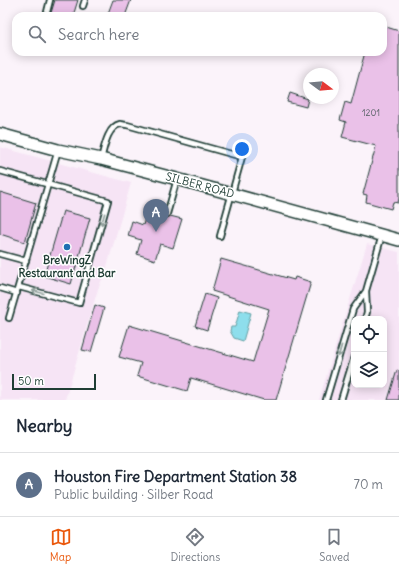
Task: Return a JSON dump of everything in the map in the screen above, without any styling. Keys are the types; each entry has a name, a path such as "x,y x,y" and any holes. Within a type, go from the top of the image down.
{"street":[{"name":"SILBER ROAD","path":"0,134 58,150 101,159 177,179 399,240"}],"lane":[{"path":"47,12 50,0"},
{"path":"83,6 85,0"},
{"path":"101,159 109,134 120,124 242,157 220,236"},
{"path":"9,318 58,150"},
{"path":"0,171 108,201 79,303 19,287"},
{"path":"166,214 177,179"},
{"path":"366,316 366,291 382,235"},
{"path":"0,254 26,261"},
{"path":"0,288 17,293"},
{"path":"326,400 353,309 366,291"},
{"path":"341,400 351,367"}],"shaded area":[{"path":"0,147 131,183 106,270 98,289 65,400 0,400"},
{"path":"367,244 399,252 399,400 319,400"}],"water":[{"path":"240,310 251,313 243,341 234,338 230,331 231,327 235,327"}],"building":[{"path":"55,0 78,0 74,12 51,12"},
{"path":"113,0 131,0 126,12 108,12"},
{"path":"387,27 399,31 399,198 398,203 393,202 391,209 366,202 367,195 363,194 376,146 342,137 346,122 340,120 345,102 351,104 364,56 387,56"},
{"path":"290,93 303,97 303,104 307,104 306,107 287,102"},
{"path":"0,192 36,203 25,242 0,234"},
{"path":"148,209 163,214 166,217 170,216 182,219 173,248 160,244 155,260 137,254 141,240 128,236 132,221 143,225"},
{"name":"BreWingZ Restaurant and Bar","path":"63,211 90,218 71,284 44,276"},
{"path":"221,259 294,280 295,277 311,282 276,400 264,400 191,378 187,391 137,376 141,363 119,357 129,325 253,362 269,309 212,291"},
{"path":"205,294 217,298 207,330 195,326"},
{"path":"95,305 104,308 91,352 82,350"},
{"path":"397,370 399,371 399,400 388,400"}],"place":[{"name":"Houston Fire Department Station 38","path":"156,232"},
{"name":"BreWingZ Restaurant and Bar","path":"67,247"}]}
